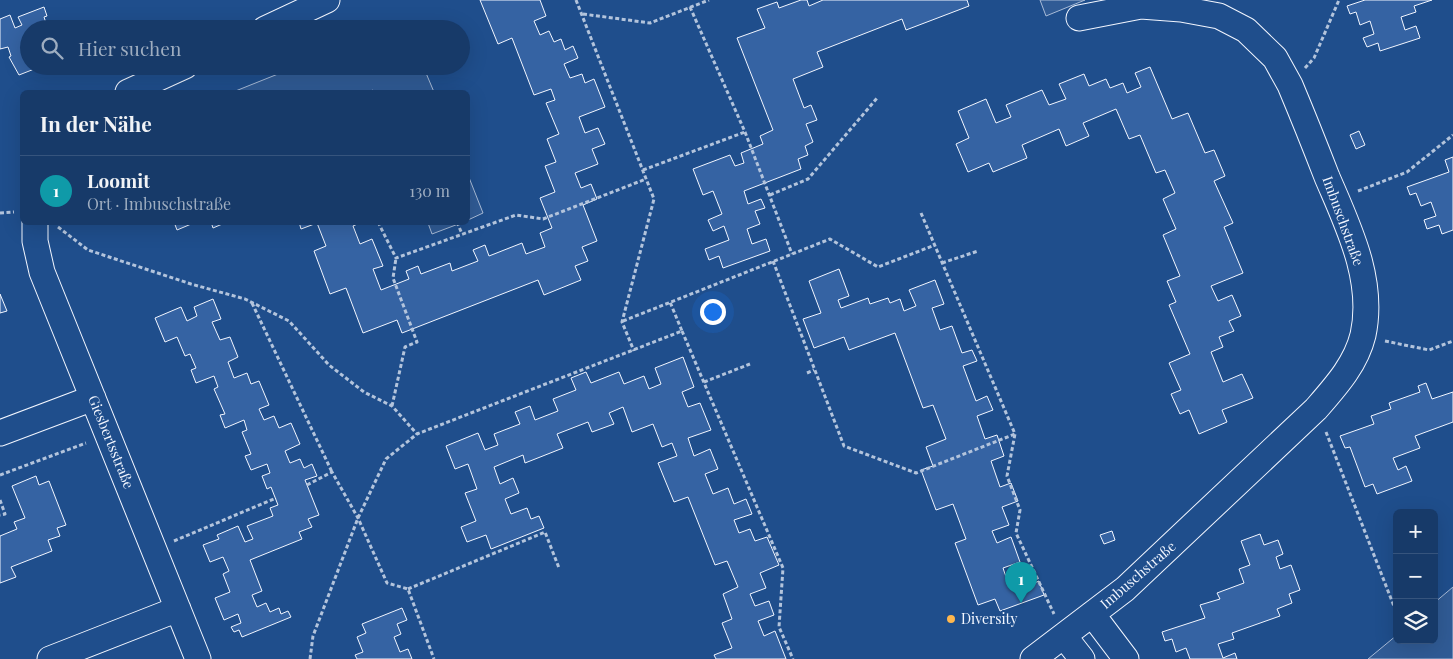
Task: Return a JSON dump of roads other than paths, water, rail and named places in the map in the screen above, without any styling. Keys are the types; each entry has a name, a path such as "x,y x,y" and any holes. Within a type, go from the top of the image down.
{"street":[{"path":"284,20 327,0"},
{"name":"Imbuschstraße","path":"1033,659 1132,582 1316,408 1339,383 1354,360 1363,336 1366,312 1365,287 1358,256 1290,85 1275,58 1246,30 1219,16 1182,9 1141,6 1079,18"},
{"path":"132,90 165,75"},
{"name":"Giesbertsstraße","path":"35,225 35,241 42,272 198,659"},
{"path":"0,433 93,398"},
{"path":"50,659 178,609"},
{"name":"Imbuschstraße","path":"1092,614 1126,659"},
{"path":"1064,636 1082,659"}],"place":[{"name":"Loomit","path":"1021,603"},
{"name":"Diversity","path":"951,619"}]}
